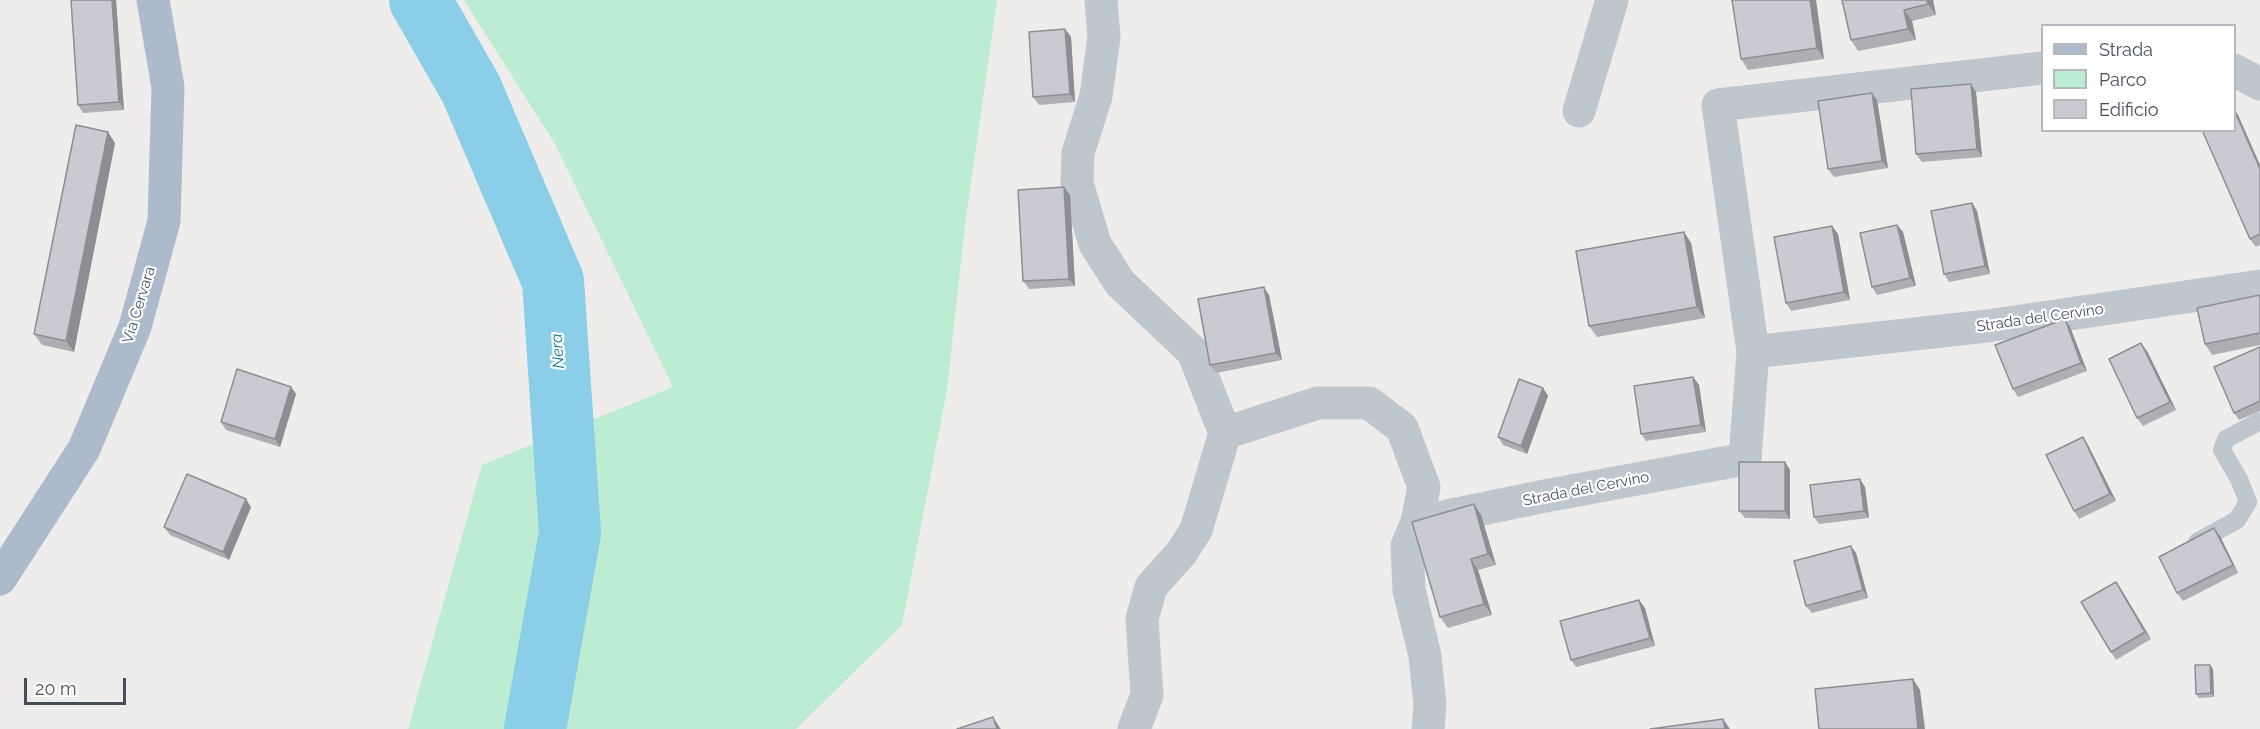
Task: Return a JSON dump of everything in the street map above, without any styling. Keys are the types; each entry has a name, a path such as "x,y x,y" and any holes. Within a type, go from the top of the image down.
{"main road":[{"name":"Via Cervara","path":"0,579 84,449 135,327 164,221 168,87 153,0"}],"street":[{"path":"1101,0 1104,37 1096,96 1078,153 1077,183 1095,244 1120,283 1192,352 1225,434 1196,530 1182,552 1151,587 1142,618 1147,695 1134,729"},
{"path":"1579,111 1612,0"},
{"path":"1754,352 1718,105 2041,68"},
{"path":"2236,71 2260,84"},
{"name":"Strada del Cervino","path":"1417,522 1745,459 1754,352 1987,326 2260,286"},
{"path":"1225,434 1318,403 1369,403 1402,429 1424,487 1417,522 1407,546 1409,590 1425,656 1430,705 1428,729"}],"lane":[{"path":"2187,547 2238,520 2248,502 2239,479 2222,450 2226,439 2260,421"}],"green space":[{"path":"464,0 997,0 965,225 947,390 902,625 796,729 408,729 482,465 673,387 555,144"}],"building":[{"path":"71,0 112,0 119,102 78,105"},
{"path":"1732,0 1810,0 1817,48 1741,59"},
{"path":"1842,0 1927,0 1928,4 1904,10 1908,29 1851,40"},
{"path":"1065,29 1070,94 1033,97 1029,32"},
{"path":"1971,84 1977,149 1916,154 1911,89"},
{"path":"1872,93 1882,161 1828,169 1818,101"},
{"path":"2236,114 2260,169 2260,234 2250,239 2203,132 2236,132"},
{"path":"76,125 108,132 66,341 34,334"},
{"path":"1064,187 1069,279 1023,281 1018,190"},
{"path":"1972,203 1985,266 1944,274 1931,211"},
{"path":"1897,225 1910,278 1872,287 1860,233"},
{"path":"1832,226 1844,292 1786,303 1774,237"},
{"path":"1684,232 1697,307 1589,326 1576,251"},
{"path":"1264,287 1276,353 1210,365 1198,299"},
{"path":"2260,295 2260,333 2205,344 2197,308"},
{"path":"2065,319 2081,363 2013,389 1995,345"},
{"path":"2141,343 2170,402 2137,418 2109,359"},
{"path":"2260,347 2260,401 2234,413 2214,367"},
{"path":"237,369 291,387 275,439 221,422"},
{"path":"1693,377 1701,425 1641,434 1634,386"},
{"path":"1519,379 1543,388 1521,446 1498,437"},
{"path":"2083,437 2110,494 2074,511 2046,455"},
{"path":"1739,462 1785,462 1785,511 1739,511"},
{"path":"187,474 246,499 223,552 164,527"},
{"path":"1860,479 1864,511 1814,517 1810,485"},
{"path":"1474,504 1488,554 1471,559 1484,604 1440,617 1412,522"},
{"path":"2214,528 2233,565 2177,593 2159,557"},
{"path":"1851,546 1863,590 1806,606 1794,561"},
{"path":"2116,582 2145,632 2111,652 2081,602"},
{"path":"1639,600 1650,638 1571,660 1560,621"},
{"path":"2195,665 2210,665 2211,693 2196,694"},
{"path":"1913,679 1918,729 1819,729 1815,689"},
{"path":"993,717 997,729 957,729"},
{"path":"1723,719 1725,729 1650,729"}],"waterway":[{"name":"Nera","path":"420,0 471,89 553,281 570,533 535,729"}]}
